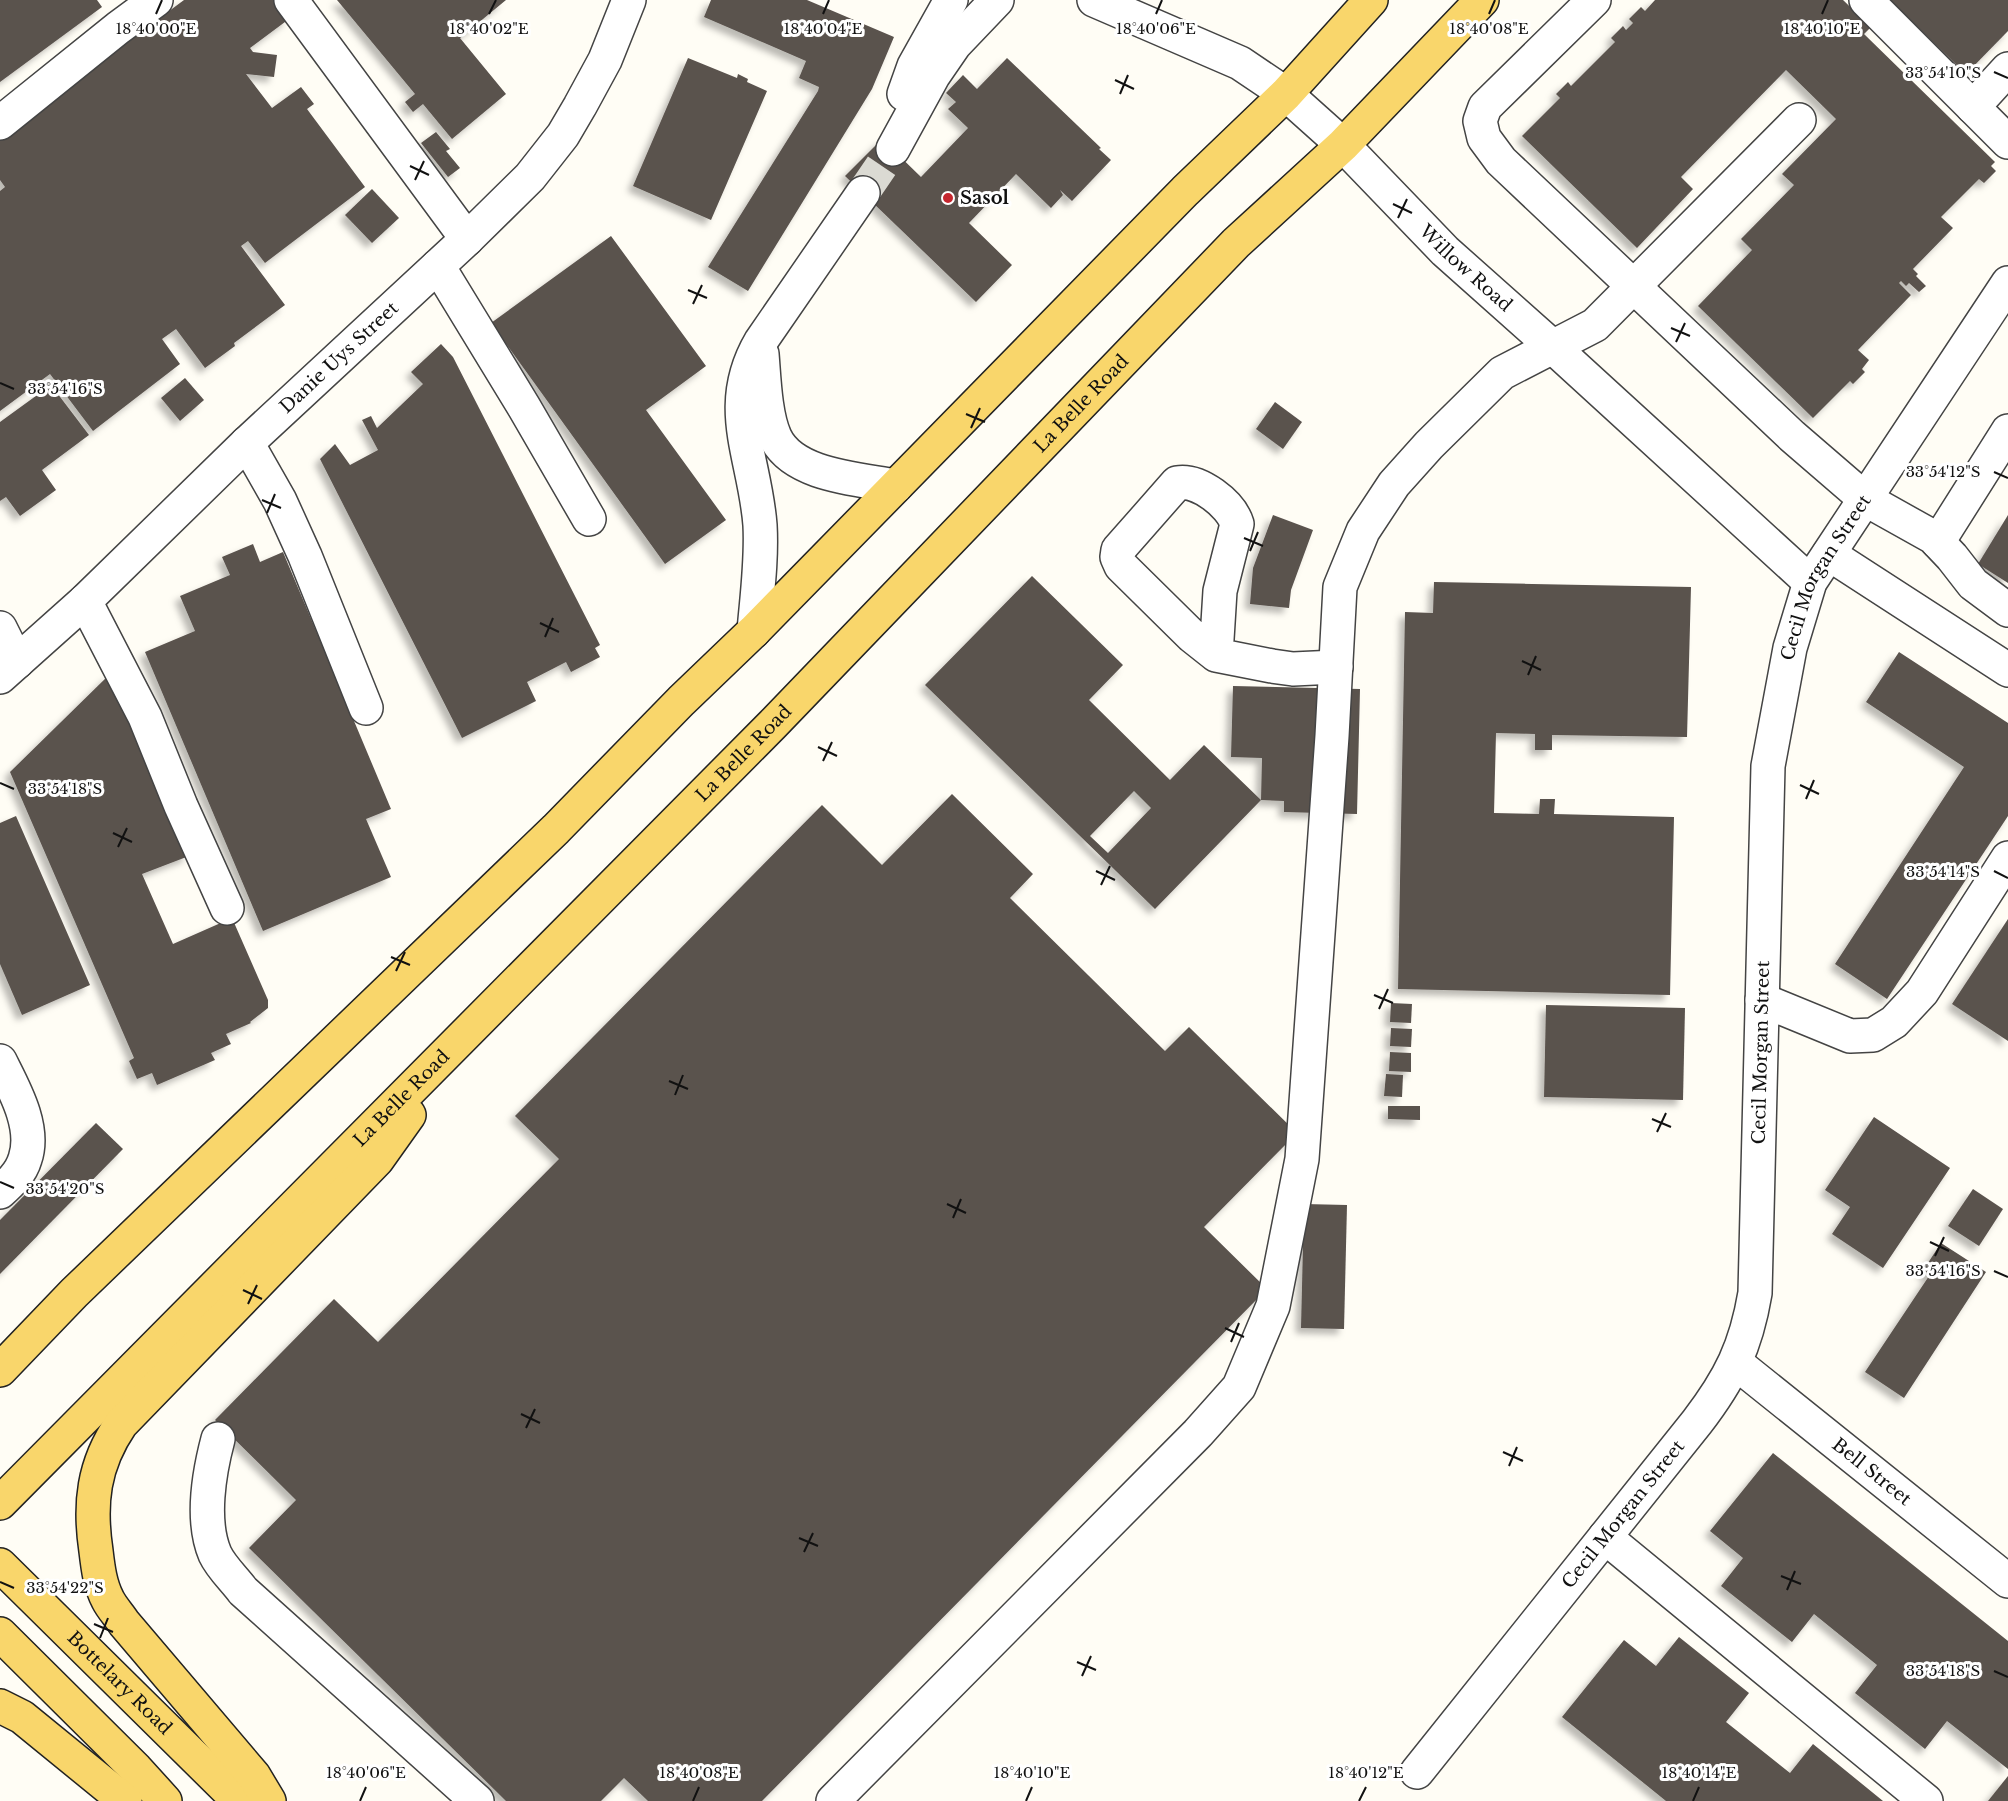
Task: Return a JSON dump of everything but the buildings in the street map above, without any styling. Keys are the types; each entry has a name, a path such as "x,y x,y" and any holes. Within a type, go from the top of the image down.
{"main road":[{"path":"0,1370 74,1293 556,829 681,701 754,632 1185,191 1286,94 1371,0"},
{"name":"La Belle Road","path":"0,1503 773,724 1236,243 1343,145 1482,0"},
{"path":"269,1801 254,1776 124,1623 108,1600 99,1575 93,1536 92,1495 109,1442 122,1424 377,1160 470,1030"},
{"name":"Bottelary Road","path":"0,1565 239,1801"},
{"path":"0,1634 136,1769 165,1801"},
{"path":"0,1706 22,1718 125,1801"}],"street":[{"path":"0,123 156,0"},
{"path":"291,0 467,239"},
{"name":"Danie Uys Street","path":"8,670 85,601 247,443 467,239 530,177 563,135 605,60 629,0"},
{"path":"951,0 909,78 902,105 898,140 933,76 955,44 997,0"},
{"name":"Willow Road","path":"1094,0 1240,63 1286,94 1343,145 1445,251 1810,582"},
{"path":"1594,0 1485,107 1480,121 1485,138 1501,162 1792,436 1865,499 1934,537 1972,584 2008,610"},
{"path":"1866,0 2008,142"},
{"path":"1973,107 2008,69"},
{"path":"833,1801 1198,1433 1239,1387 1256,1349 1273,1306 1302,1159 1341,587 1363,531 1394,484 1429,445 1502,373 1595,326 1799,120"},
{"path":"754,632 760,524 742,413 745,375 761,340 863,193"},
{"path":"438,266 589,519"},
{"name":"Cecil Morgan Street","path":"1417,1772 1718,1394 1736,1363 1744,1341 1755,1293 1768,766 1790,648 1810,582 2008,283"},
{"path":"761,340 765,394 774,435 779,445 791,457 818,471 896,486"},
{"path":"1938,542 2008,431"},
{"path":"247,443 280,501 305,556 366,708"},
{"path":"1216,655 1220,591 1237,524 1235,516 1210,492 1184,481 1177,483 1118,550 1117,556 1121,566 1192,636 1216,655 1282,668 1336,667"},
{"path":"1829,554 2008,670"},
{"path":"85,601 145,717 181,806 227,908"},
{"path":"0,628 8,670"},
{"path":"1762,1000 1850,1036 1873,1035 1894,1022 1922,992 2008,858"},
{"path":"0,1061 7,1098 23,1112 28,1137 26,1159 14,1180 0,1192"},
{"name":"Bell Street","path":"1736,1363 2008,1581"},
{"path":"218,1439 210,1472 209,1513 209,1537 216,1556 243,1591 477,1801"},
{"path":"1605,1537 1926,1801"}],"tunnel":[{"path":"863,193 893,149"}],"place":[{"name":"Sasol","path":"948,198"}]}
